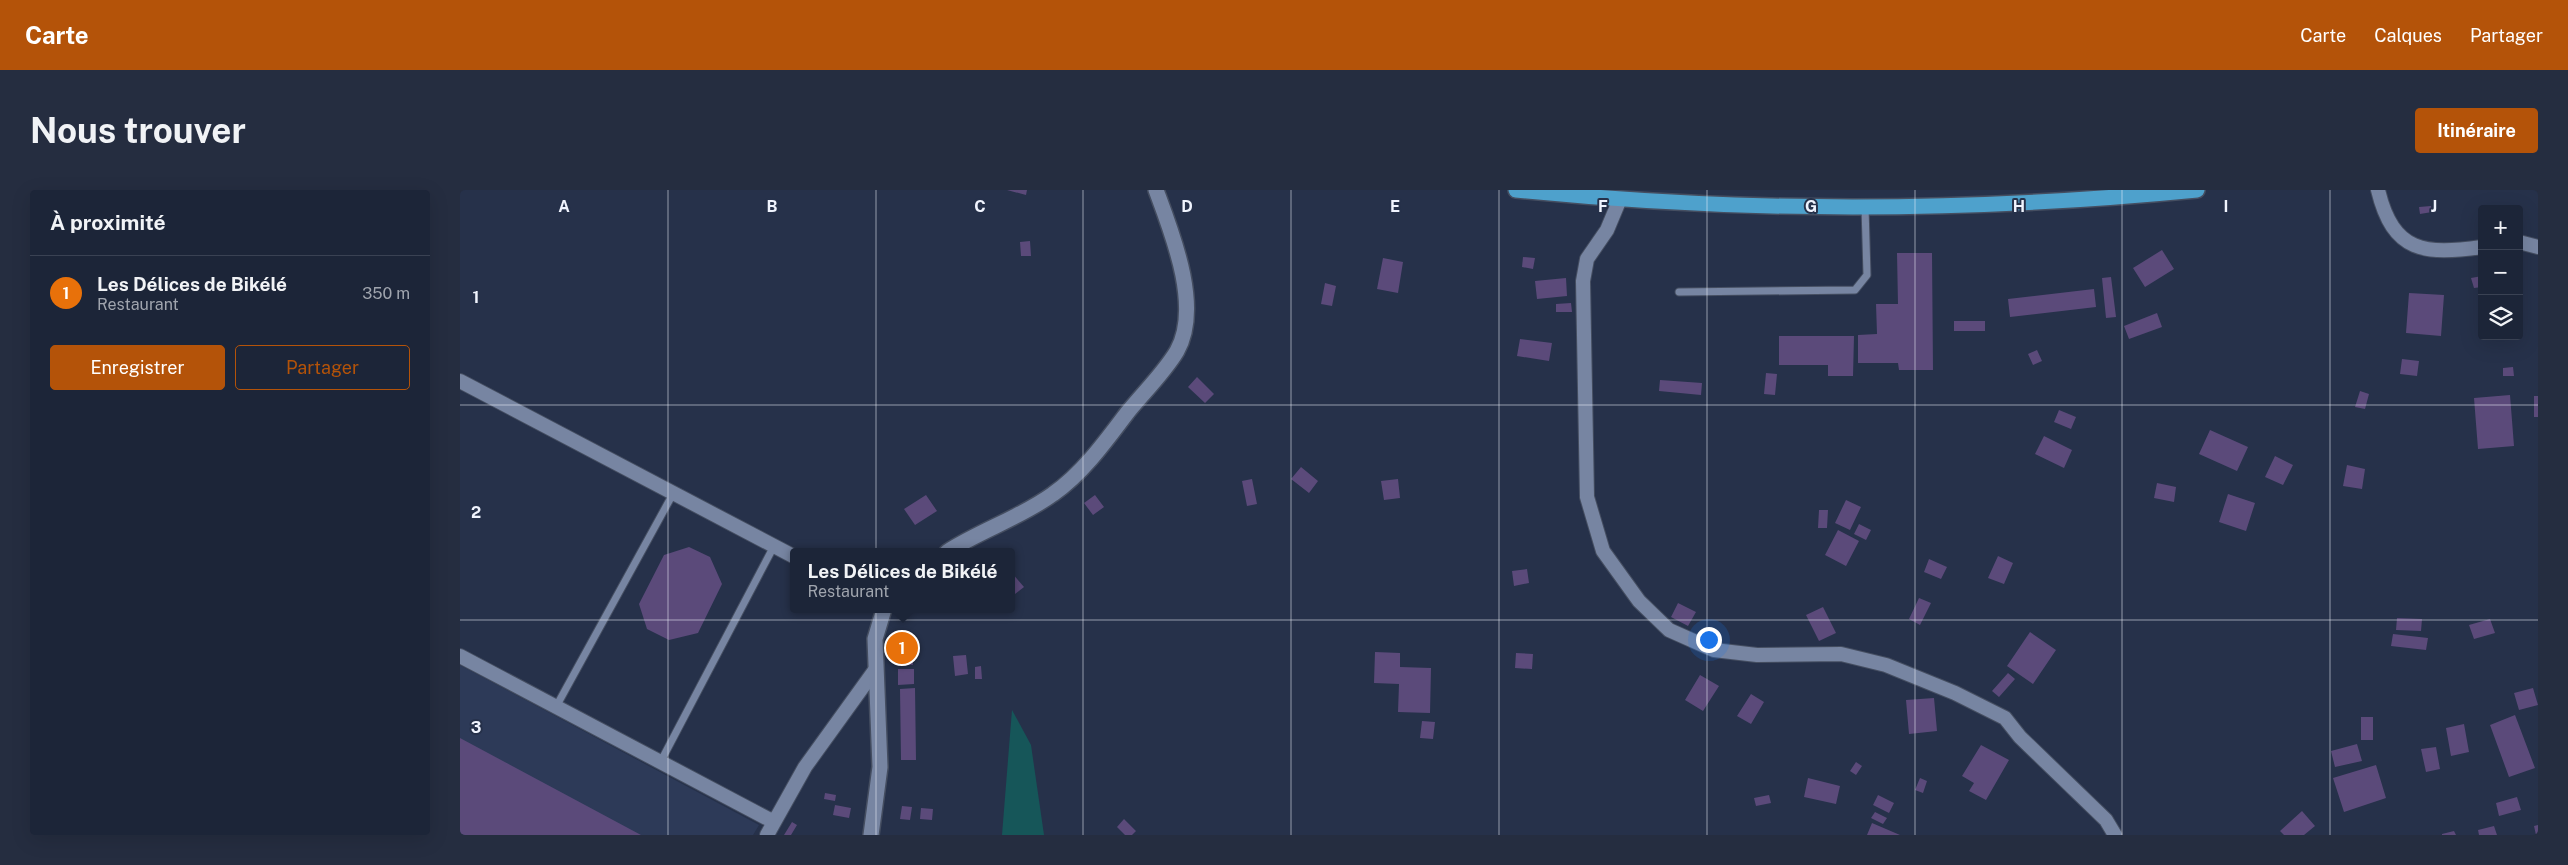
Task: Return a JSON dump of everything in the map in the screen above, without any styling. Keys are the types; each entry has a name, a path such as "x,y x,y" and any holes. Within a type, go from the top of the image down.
{"highway":[{"path":"1516,190 1705,204 1865,206 2061,201 2197,190"}],"street":[{"path":"955,548 1030,509 1071,480 1111,434 1176,352 1185,327 1184,288 1174,240 1156,190"},
{"path":"2378,190 2384,213 2395,232 2412,245 2434,250 2478,247"},
{"path":"1620,199 1608,230 1587,259 1583,281 1587,497 1603,551 1639,601 1668,630 1714,650 1757,655 1841,654 1886,665 1978,705 2004,718 2020,737 2106,820 2115,835"},
{"path":"2523,243 2538,248"},
{"path":"460,381 790,554"},
{"path":"871,835 880,767 875,639 883,613"},
{"path":"460,656 662,761 774,822"},
{"path":"766,835 805,767 875,670"}],"lane":[{"path":"1679,292 1855,290 1867,275 1865,206"},
{"path":"556,705 674,492"},
{"path":"662,761 774,545"}],"shaded area":[{"path":"460,665 759,825 753,835 460,835"},
{"path":"1012,710 1031,745 1044,835 1002,835"}],"building":[{"path":"1007,190 1027,190 1026,195"},
{"path":"2431,206 2432,212 2420,214 2419,207"},
{"path":"1030,241 1031,256 1021,256 1020,242"},
{"path":"2162,250 2174,269 2145,287 2133,268"},
{"path":"1897,253 1932,253 1933,370 1899,370 1898,363 1858,363 1858,335 1877,334 1876,304 1898,304"},
{"path":"1523,257 1535,258 1533,269 1522,267"},
{"path":"1383,258 1403,262 1398,293 1377,289"},
{"path":"2111,277 2116,317 2106,318 2102,278"},
{"path":"2478,277 2478,288 2474,288 2471,278"},
{"path":"1566,278 1567,296 1537,299 1535,281"},
{"path":"1325,283 1336,286 1332,306 1321,304"},
{"path":"2094,289 2096,307 2010,317 2008,299"},
{"path":"2409,293 2444,295 2441,336 2406,333"},
{"path":"1571,303 1572,312 1556,312 1556,304"},
{"path":"2157,313 2162,327 2129,339 2124,326"},
{"path":"1954,321 1985,321 1985,331 1954,331"},
{"path":"1779,336 1854,336 1853,376 1828,376 1828,365 1779,365"},
{"path":"1520,339 1552,343 1549,361 1517,356"},
{"path":"2037,350 2042,361 2033,365 2028,354"},
{"path":"2402,359 2419,361 2417,376 2400,374"},
{"path":"2513,367 2514,376 2503,376 2503,368"},
{"path":"1766,373 1777,374 1775,395 1764,394"},
{"path":"1197,377 1214,394 1205,403 1188,387"},
{"path":"1660,380 1702,383 1701,395 1659,391"},
{"path":"2360,391 2369,394 2365,409 2355,407"},
{"path":"2510,395 2514,446 2478,449 2474,398"},
{"path":"2534,396 2538,396 2538,417 2534,417"},
{"path":"2059,410 2076,417 2071,429 2054,422"},
{"path":"2210,430 2248,447 2237,471 2199,454"},
{"path":"2044,436 2072,450 2064,468 2035,454"},
{"path":"2275,456 2293,465 2283,485 2265,477"},
{"path":"2347,465 2365,469 2362,489 2343,486"},
{"path":"1301,467 1318,481 1309,493 1291,479"},
{"path":"1252,479 1257,504 1247,506 1242,481"},
{"path":"1398,479 1400,498 1384,500 1381,481"},
{"path":"2157,483 2176,487 2174,502 2154,498"},
{"path":"2228,494 2255,503 2246,531 2219,522"},
{"path":"926,495 937,511 915,525 904,509"},
{"path":"1095,495 1104,507 1093,515 1084,503"},
{"path":"1846,500 1861,507 1850,530 1835,523"},
{"path":"1819,510 1828,510 1827,528 1818,528"},
{"path":"1859,524 1871,530 1866,540 1854,534"},
{"path":"1838,530 1859,541 1846,566 1825,555"},
{"path":"689,547 710,557 722,584 698,633 669,640 647,629 639,604 664,555"},
{"path":"1998,556 2013,563 2004,584 1988,578"},
{"path":"1929,559 1947,567 1941,579 1924,572"},
{"path":"1527,569 1529,583 1514,586 1512,571"},
{"path":"1015,577 1024,587 1015,594"},
{"path":"1919,598 1931,603 1920,625 1909,619"},
{"path":"1678,603 1696,612 1688,626 1671,617"},
{"path":"1823,607 1836,633 1819,641 1806,615"},
{"path":"2397,618 2422,619 2421,631 2396,630"},
{"path":"2490,619 2495,633 2474,639 2469,625"},
{"path":"2030,632 2056,650 2033,684 2007,666"},
{"path":"2393,634 2428,638 2426,650 2391,646"},
{"path":"892,640 913,640 913,665 900,665 899,655 892,655"},
{"path":"1375,652 1400,653 1400,667 1431,668 1430,713 1398,712 1399,684 1374,683"},
{"path":"1516,653 1533,654 1532,669 1515,668"},
{"path":"966,655 968,674 955,676 953,656"},
{"path":"981,666 982,679 975,679 975,667"},
{"path":"898,669 914,669 914,684 898,685"},
{"path":"2008,673 2015,679 1999,697 1992,691"},
{"path":"1700,675 1719,686 1703,711 1685,700"},
{"path":"915,688 916,760 901,760 900,689"},
{"path":"2533,688 2538,705 2519,710 2514,693"},
{"path":"1751,694 1764,702 1751,724 1737,716"},
{"path":"1934,698 1937,731 1909,734 1906,700"},
{"path":"2515,715 2535,768 2509,777 2490,725"},
{"path":"2361,717 2373,717 2373,740 2361,740"},
{"path":"1422,721 1435,722 1433,739 1420,738"},
{"path":"2464,724 2469,752 2451,756 2446,728"},
{"path":"460,738 641,835 460,835"},
{"path":"2357,744 2362,761 2335,767 2331,751"},
{"path":"1981,745 2009,760 1986,800 1969,791 1974,783 1962,776"},
{"path":"2436,747 2440,769 2426,772 2421,749"},
{"path":"1856,762 1862,766 1856,775 1850,771"},
{"path":"2376,765 2386,798 2344,812 2333,778"},
{"path":"1808,778 1840,786 1836,804 1804,797"},
{"path":"1920,778 1927,781 1923,793 1915,790"},
{"path":"825,793 836,795 835,801 824,799"},
{"path":"1769,795 1771,803 1756,806 1754,798"},
{"path":"1878,795 1894,803 1889,813 1873,805"},
{"path":"2517,797 2521,810 2499,816 2496,803"},
{"path":"835,805 851,808 849,818 833,815"},
{"path":"902,806 912,807 910,820 900,819"},
{"path":"921,808 933,809 932,820 920,819"},
{"path":"2302,811 2315,826 2304,835 2284,835 2280,831"},
{"path":"1875,812 1887,818 1883,824 1871,818"},
{"path":"1124,819 1136,831 1132,835 1125,835 1117,827"},
{"path":"792,822 797,825 791,835 784,835"},
{"path":"1872,823 1900,835 1867,835"},
{"path":"2538,825 2538,835 2536,835 2534,826"},
{"path":"2494,826 2497,835 2479,835 2478,830"},
{"path":"2454,831 2456,835 2442,835 2442,834"}],"place":[{"name":"Les Délices de Bikélé","path":"902,648"}]}
